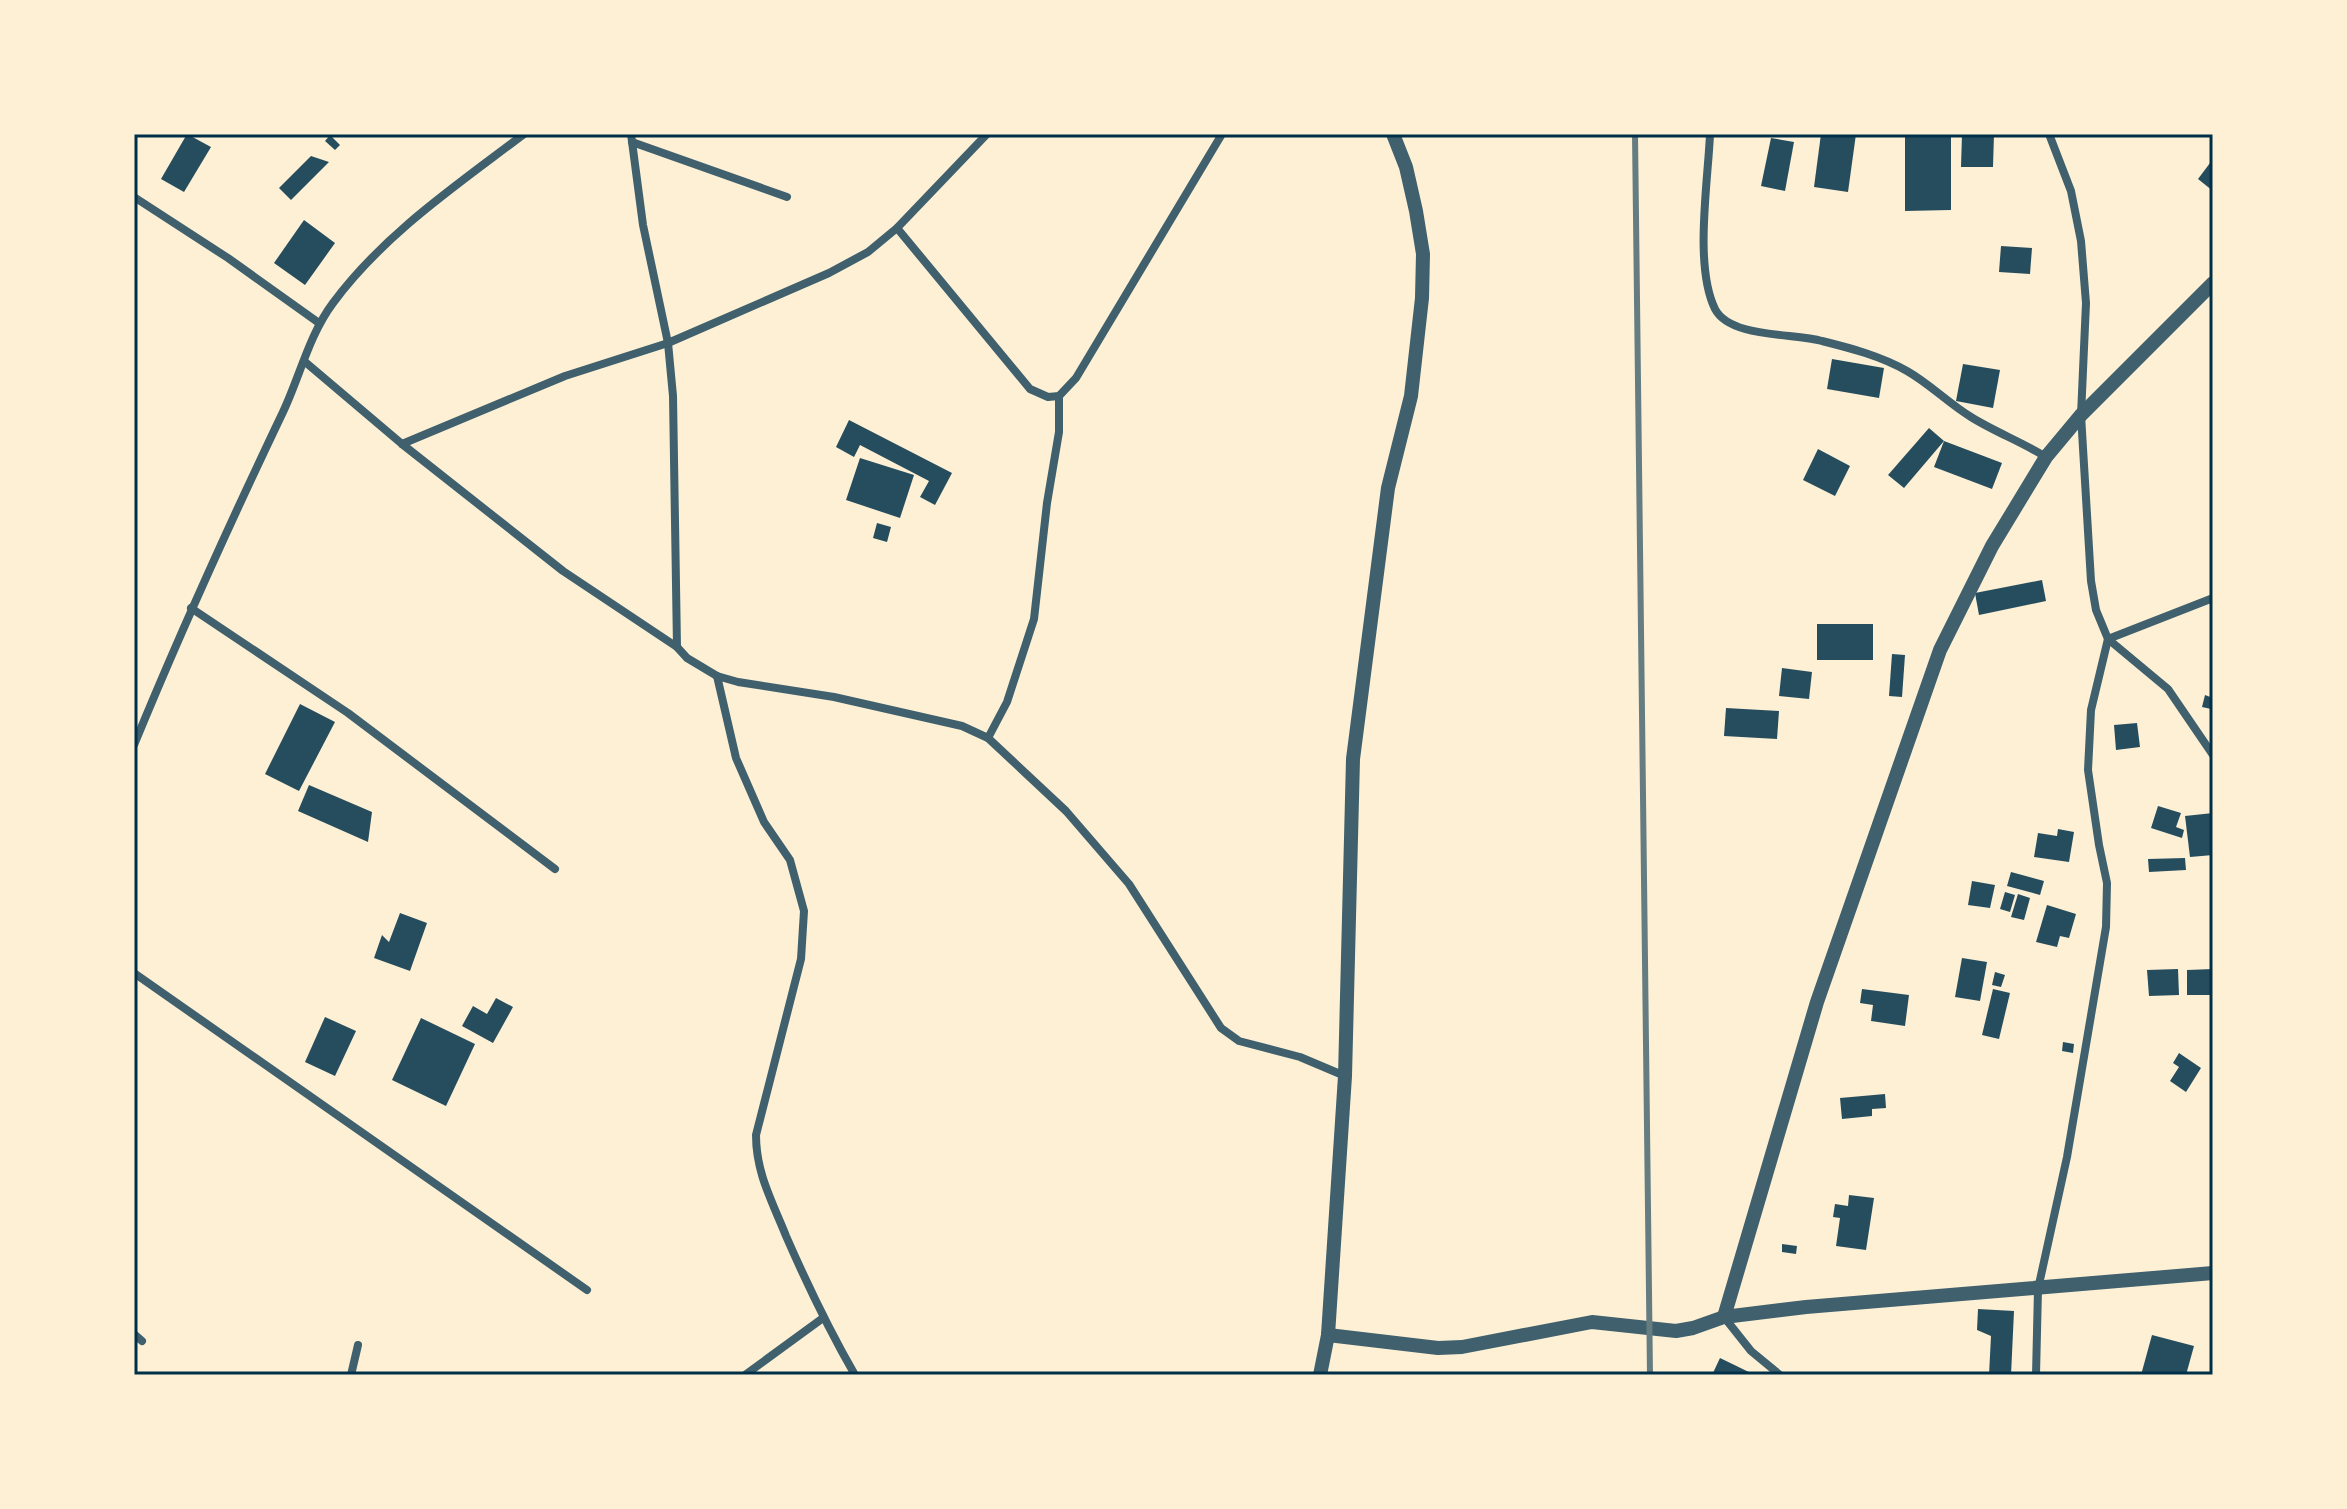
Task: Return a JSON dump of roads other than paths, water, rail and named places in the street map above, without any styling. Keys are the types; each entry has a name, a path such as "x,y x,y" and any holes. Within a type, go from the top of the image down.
{"street":[{"path":"134,745 191,608 319,323 355,275 385,245 524,134"},
{"path":"402,444 565,376 668,343 829,273 868,252 897,228 987,134"},
{"path":"897,228 1030,389 1048,397 1059,396 1076,378 1222,134"},
{"path":"1320,1375 1328,1335 1345,1076 1353,759 1388,488 1411,396 1422,298 1423,254 1416,211 1406,167 1393,134"},
{"path":"1710,134 1704,243 1707,282 1715,309 1724,321 1736,327 1818,340 1868,354 1905,369 1974,419 2046,457"},
{"path":"2049,134 2071,191 2081,241 2086,303 2081,415 2091,581 2096,610 2108,639 2168,689 2213,755"},
{"path":"677,647 673,396 668,343 643,225 631,138 787,197"},
{"path":"134,197 228,258 319,323"},
{"path":"1724,1317 1817,1002 1940,650 1992,546 2046,457 2081,415 2213,283"},
{"path":"304,361 402,444 563,571 717,676 834,697 962,726 988,738 1066,811 1129,884 1221,1028 1239,1041 1300,1057 1345,1076"},
{"path":"988,738 1007,702 1034,619 1047,503 1059,432 1059,396"},
{"path":"2108,639 2213,598"},
{"path":"191,608 348,713 555,869"},
{"path":"2036,1375 2038,1289 2067,1157 2106,927 2107,883 2088,770 2091,710 2108,639"},
{"path":"717,676 736,758 764,822 790,860 804,911 801,959 756,1135 756,1159 823,1318 855,1375"},
{"path":"134,973 587,1290"},
{"path":"1328,1335 1438,1348 1462,1347 1592,1322 1676,1331 1724,1317 1806,1307 2213,1273"},
{"path":"1724,1317 1751,1351 1780,1375"},
{"path":"745,1375 823,1318"},
{"path":"351,1375 358,1345"}],"railway":[{"path":"1635,134 1650,1375"}]}
